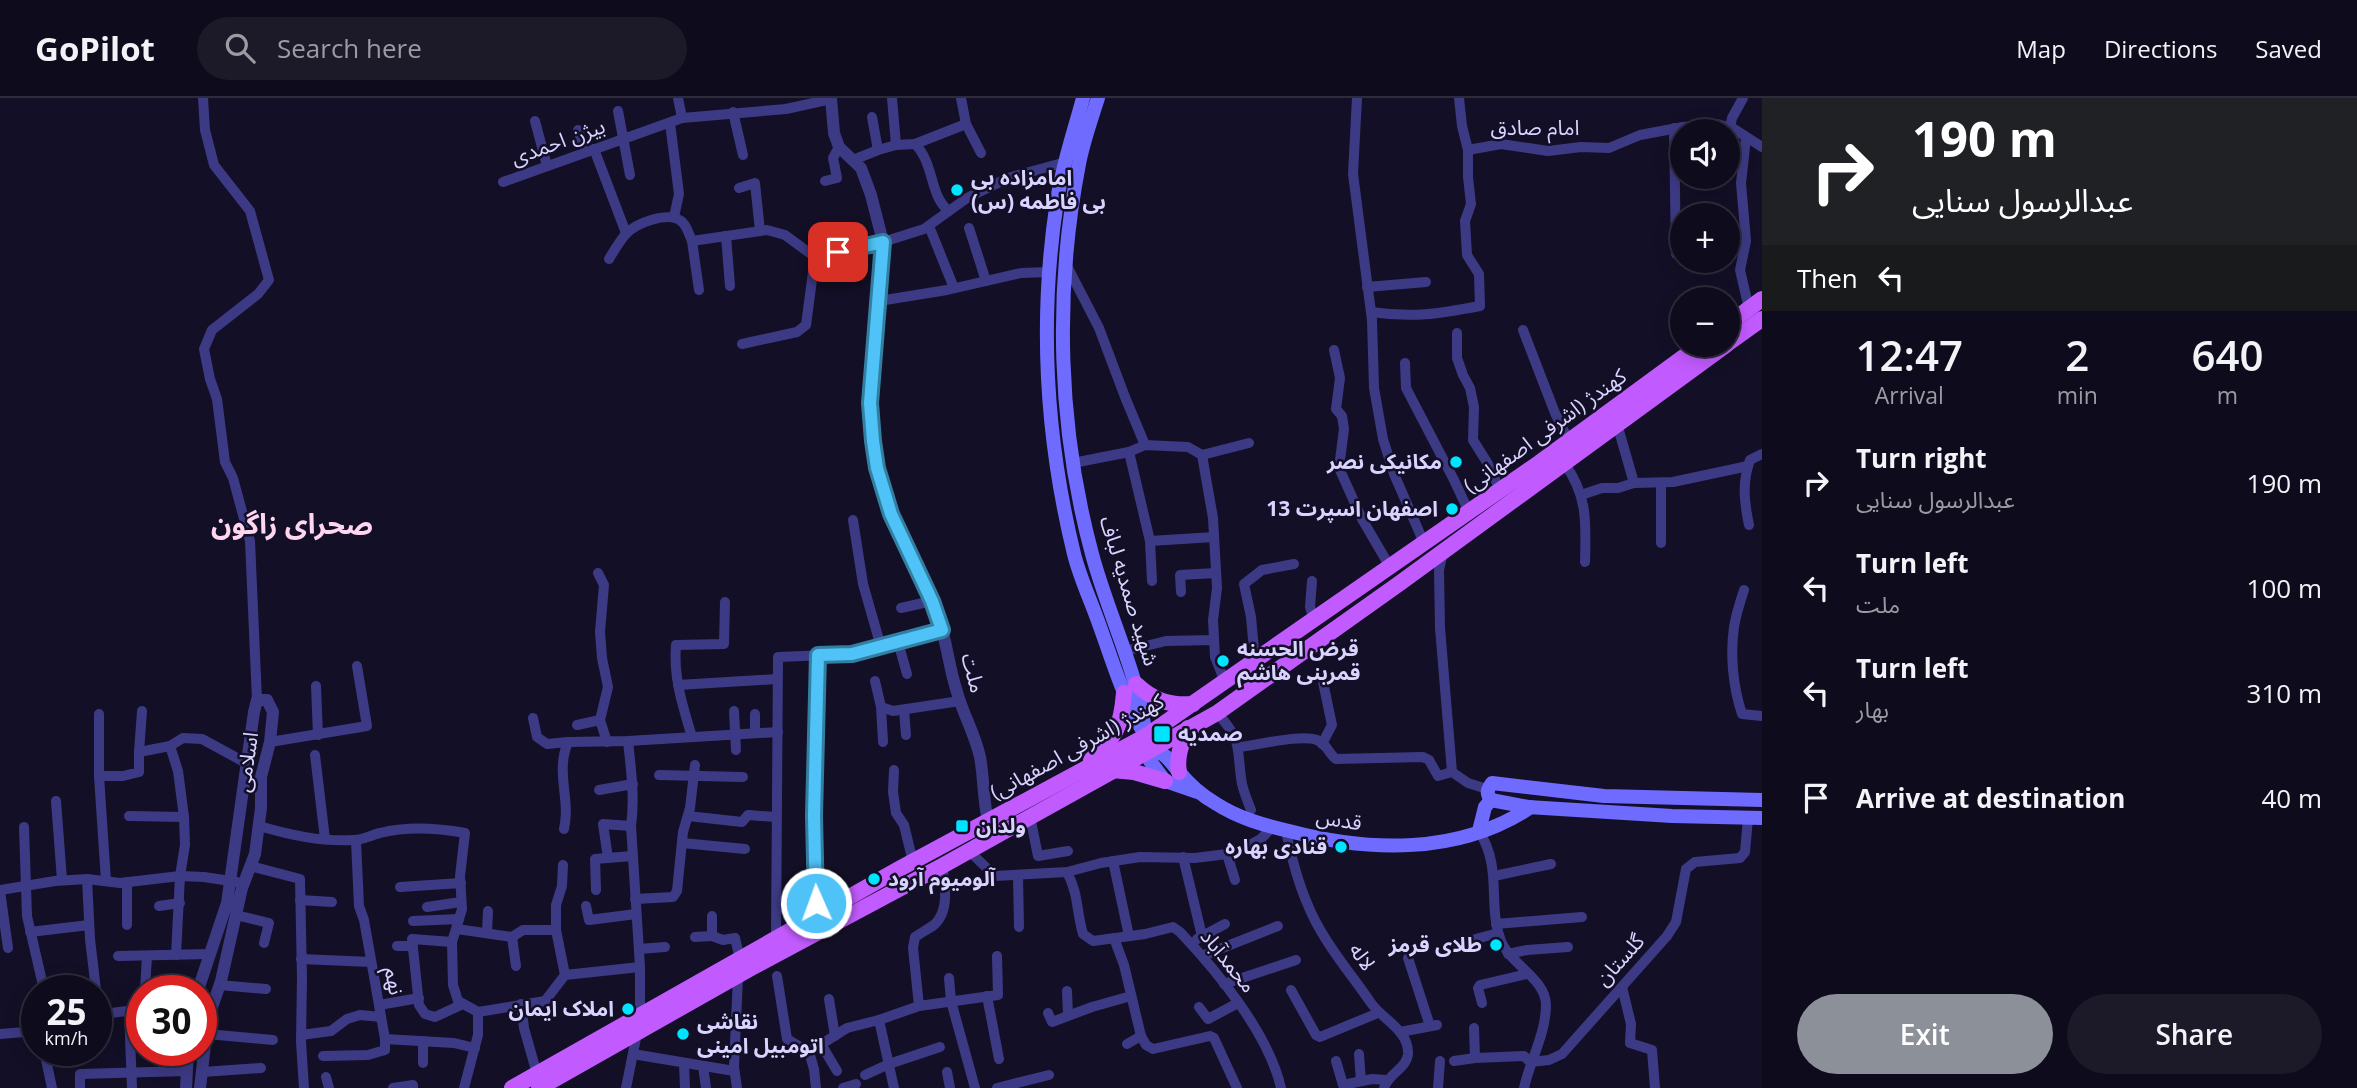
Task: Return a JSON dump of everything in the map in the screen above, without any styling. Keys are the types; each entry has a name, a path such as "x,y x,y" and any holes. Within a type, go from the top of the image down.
{"main road":[{"name":"شهید صمدیه لباف","path":"1089,102 1066,162 1057,199 1048,272 1047,372 1056,464 1075,556 1101,631 1130,688 1142,702 1150,761 1165,781"},
{"name":"شهید صمدیه لباف","path":"1089,102 1066,264 1063,379 1073,463 1092,554 1125,651 1130,688"},
{"path":"1740,318 1758,309"},
{"name":"کهندژ (اشرفی اصفهانی)","path":"1740,329 1758,309"},
{"name":"کهندژ (اشرفی اصفهانی)","path":"512,1088 538,1081 637,1033 739,967 776,939 1078,773 1149,742 1188,729 1217,713 1443,552 1616,424 1687,357"},
{"name":"کهندژ (اشرفی اصفهانی)","path":"538,1081 640,1015 942,866 1112,770 1193,704 1569,441 1706,357"},
{"path":"1101,631 1116,625"},
{"path":"1078,773 1114,737 1130,688 1174,706 1193,704"},
{"path":"1179,772 1177,762 1188,729"},
{"path":"1149,742 1163,752 1200,793"},
{"path":"1112,770 1134,772 1200,793"},
{"path":"1490,791 1762,800"},
{"path":"1490,791 1531,807 1755,818"},
{"path":"1479,831 1490,791"},
{"name":"قدس","path":"1200,793 1235,814 1279,829 1344,844 1376,846 1424,844 1479,831 1515,818 1531,807"}],"street":[{"path":"203,98 205,130 214,165 250,211 270,280 258,294 212,330 204,349 217,399 225,462 233,478 250,541 257,700"},
{"path":"678,98 682,118"},
{"path":"825,181 836,178 831,156 834,133 831,98"},
{"name":"بیژن احمدی","path":"503,182 682,118 786,108 831,98"},
{"path":"892,98 896,145"},
{"path":"961,98 966,124 981,153"},
{"path":"1357,98 1353,174 1371,312 1374,388 1382,439 1424,543"},
{"path":"1371,312 1396,316 1433,315 1480,306 1479,274 1467,255 1465,240 1465,221 1471,204 1468,150 1461,126 1459,98"},
{"path":"1732,119 1742,98"},
{"path":"618,111 630,175"},
{"path":"733,112 743,155"},
{"path":"872,117 878,150"},
{"path":"535,121 547,166"},
{"path":"670,122 680,194 674,217"},
{"path":"853,160 896,145 915,144 966,124"},
{"name":"امام صادق","path":"1468,150 1501,144 1548,150 1609,148 1640,135 1670,129"},
{"path":"578,130 626,233"},
{"name":"امام صادق","path":"1740,134 1761,144"},
{"path":"1746,138 1741,183 1746,241 1740,270 1758,309"},
{"path":"915,144 923,152 930,169 937,199 949,211"},
{"name":"ملت","path":"831,156 853,160 861,168 883,242 870,403 877,468 891,514 932,601 942,630 960,701 976,739 988,821"},
{"path":"692,240 768,230 785,235 815,257 883,242 924,229 967,198 1008,178 1066,162"},
{"path":"739,188 755,183 760,231"},
{"path":"609,259 626,233 654,220 674,217 684,223 692,240 699,290"},
{"path":"929,226 954,288"},
{"path":"970,228 986,281"},
{"path":"726,236 730,285"},
{"path":"743,344 797,332 806,325 815,257"},
{"path":"1066,264 1072,271 1099,328 1145,445"},
{"path":"879,301 1021,273 1048,272"},
{"path":"1367,288 1426,282"},
{"path":"1523,330 1555,413 1569,441"},
{"path":"1457,333 1457,358 1470,388 1474,407 1473,440 1489,464 1500,490"},
{"path":"1334,350 1340,378 1336,409 1342,416 1344,429 1339,468 1362,519 1390,567"},
{"path":"1405,363 1406,388 1469,512"},
{"path":"1616,424 1634,483"},
{"path":"1073,463 1129,452 1145,445 1188,447 1202,454 1249,443"},
{"path":"1129,452 1150,541 1152,581"},
{"path":"1202,454 1214,537 1215,657 1225,682"},
{"path":"1749,524 1744,494 1748,466 1750,460 1762,454"},
{"path":"1564,463 1575,477 1586,506 1586,562"},
{"path":"1581,495 1602,488 1618,488 1634,483 1661,483 1748,466"},
{"path":"1661,483 1661,543"},
{"path":"853,520 863,584 881,646"},
{"path":"1150,541 1214,537"},
{"path":"1443,552 1438,570 1439,603 1452,772"},
{"path":"1255,661 1251,617 1244,584 1262,570 1294,564"},
{"path":"598,573 604,585 600,632 608,687 600,720 607,742"},
{"path":"1181,592 1180,575 1216,573"},
{"path":"1312,581 1310,607 1314,620"},
{"path":"1744,590 1734,626 1733,659 1737,698 1742,713 1762,716"},
{"path":"901,608 932,601"},
{"path":"692,737 678,685 675,662 677,645 724,644 725,602"},
{"path":"776,939 778,657 852,654 942,630"},
{"path":"1125,651 1166,641 1214,640"},
{"path":"898,642 907,674"},
{"path":"803,892 816,897 814,816 818,655"},
{"path":"270,742 367,726 356,666"},
{"path":"678,685 778,679"},
{"path":"875,681 881,707 883,742"},
{"path":"1322,744 1332,725 1323,681"},
{"path":"316,686 318,735"},
{"name":"اسلامی","path":"203,975 227,903 238,882 250,866 255,854 261,777 270,742 273,712 267,700 257,700 246,764 238,882 236,915 217,991"},
{"path":"881,707 893,711 960,701"},
{"path":"905,709 906,735"},
{"path":"99,776 123,776 139,772 142,711"},
{"path":"734,711 736,750"},
{"path":"1217,713 1230,727 1239,747 1242,786 1251,810"},
{"path":"99,714 99,776 106,881"},
{"path":"755,714 755,733"},
{"path":"533,718 537,737 547,744 778,732"},
{"path":"577,725 600,720"},
{"path":"139,752 170,746 183,738 202,739 246,764"},
{"path":"1239,747 1300,739 1317,740 1336,760 1423,757 1429,761 1438,776 1452,772"},
{"path":"628,741 634,804 631,825 640,967 640,1015"},
{"path":"564,829 567,816 563,796 562,756 568,742"},
{"path":"170,746 178,771 185,845 180,876 176,955"},
{"path":"315,755 325,839"},
{"path":"635,898 673,897 677,891 681,843 695,770"},
{"path":"659,775 695,770 743,777"},
{"path":"894,770 896,813 904,825 913,862"},
{"path":"1452,772 1468,783 1490,791"},
{"path":"599,789 633,784"},
{"path":"55,801 62,880"},
{"path":"688,816 742,822 748,815 776,817"},
{"path":"129,816 184,817"},
{"path":"1030,816 1038,856 1069,851"},
{"name":"گلستان","path":"1454,1061 1524,1056 1530,1062 1549,1060 1562,1054 1667,936 1676,922 1686,869 1695,862 1740,858 1745,852 1755,818"},
{"path":"608,858 603,824 631,825"},
{"path":"24,827 30,932 40,975"},
{"path":"259,827 299,838 356,841 382,832 415,828 465,833 461,902 452,942 453,985 458,1001 478,1012 545,1001 565,975 640,967"},
{"path":"969,851 995,876 1018,876 1067,872 1140,857 1227,855 1279,829"},
{"name":"لاله","path":"1279,829 1308,905 1322,932 1378,1013 1400,1032"},
{"path":"1479,831 1488,845 1494,876 1497,929 1508,954 1539,986 1546,1002 1542,1030 1524,1088"},
{"name":"نهم","path":"356,841 359,906 364,920 385,1039"},
{"path":"681,843 745,849"},
{"path":"1227,855 1235,880"},
{"path":"596,890 595,859 632,856"},
{"path":"1183,857 1202,936"},
{"path":"1113,861 1129,936"},
{"path":"1494,876 1551,864"},
{"path":"564,865 562,886 556,905 556,930 565,975"},
{"path":"250,866 300,878 304,1088"},
{"path":"919,1006 913,948 915,937 934,925 944,913 945,884 942,866"},
{"path":"143,880 144,867"},
{"name":"محمدآباد","path":"1067,872 1076,890 1083,934 1093,941 1173,927 1190,943 1238,1003 1263,1044 1281,1088"},
{"path":"8,948 0,890 62,880 87,879 127,882 180,876 238,882"},
{"path":"1018,876 1019,927"},
{"path":"87,879 94,975"},
{"path":"127,882 127,925"},
{"path":"400,887 460,883"},
{"path":"300,900 332,902"},
{"path":"427,907 461,902"},
{"path":"159,906 180,903"},
{"path":"586,906 589,920 636,914"},
{"path":"487,932 488,911"},
{"path":"236,915 268,923 264,943"},
{"path":"712,916 712,936"},
{"path":"1446,947 1497,929 1582,917"},
{"path":"413,921 458,924 498,936 512,937 523,930 556,930"},
{"path":"1190,943 1225,924"},
{"path":"30,932 89,925"},
{"path":"1202,956 1278,926"},
{"path":"695,937 712,936 723,940 735,938 739,967 734,1072 737,1088"},
{"path":"512,937 516,966"},
{"path":"1114,938 1141,1036 1146,1045 1153,1049 1210,1036 1214,1038 1237,1088"},
{"path":"452,942 412,939 419,1005 425,1014 435,1017 463,1004"},
{"path":"397,946 413,946"},
{"path":"639,949 665,947"},
{"path":"1508,954 1568,947"},
{"path":"117,956 209,954"},
{"path":"146,975 147,956"},
{"path":"808,1052 847,1028 919,1006 998,995 997,956"},
{"path":"1336,1061 1343,1085 1361,1081 1385,1084 1406,1061 1406,1042 1400,1032 1434,1026 1408,958"},
{"path":"301,959 370,962"},
{"path":"1224,984 1296,960"},
{"path":"1482,1003 1478,988 1480,985 1527,974"},
{"path":"777,976 787,1039 808,1052 814,1069 816,1088"},
{"path":"949,978 951,1001 975,1088"},
{"path":"219,985 266,989"},
{"path":"1622,986 1632,1024 1630,1043 1652,1050 1655,1088"},
{"path":"1291,990 1316,1035 1320,1037 1378,1013"},
{"path":"1067,991 1068,1015"},
{"path":"987,996 999,1059"},
{"path":"1048,1013 1052,1022 1131,996"},
{"path":"301,1035 331,1031 347,1019 419,998"},
{"path":"829,999 835,1035"},
{"path":"1199,1007 1208,1019 1238,1003"},
{"path":"521,1004 524,1028 538,1081"},
{"path":"464,1088 475,1048 478,1012"},
{"path":"879,1020 894,1088"},
{"path":"1474,1028 1475,1058"},
{"path":"0,1034 21,1032"},
{"path":"626,1088 637,1033"},
{"path":"217,1035 272,1040"},
{"path":"1127,1044 1141,1036"},
{"path":"323,1056 369,1055 385,1050 385,1039 454,1043 475,1048"},
{"path":"423,1041 423,1063"},
{"path":"821,1044 837,1071"},
{"path":"865,1075 940,1047"},
{"path":"633,1054 734,1072"},
{"path":"1359,1054 1361,1081"},
{"path":"1438,1088 1440,1061"},
{"path":"684,1063 685,1088"},
{"path":"47,1066 52,1088"},
{"path":"132,1066 132,1088"},
{"path":"186,1088 187,1066"},
{"name":"اسلامی","path":"200,1088 204,1066"},
{"path":"703,1066 706,1088"},
{"path":"203,1072 261,1068"},
{"path":"80,1088 80,1074 187,1071"},
{"path":"947,1072 948,1087"},
{"path":"997,1088 1049,1075"},
{"path":"843,1088 856,1084"},
{"path":"393,1088 413,1088"}],"place":[{"name":"امامزاده بی بی فاطمه (س)","path":"957,190"},
{"name":"مکانیکی نصر","path":"1456,462"},
{"name":"اصفهان اسپرت 13","path":"1452,509"},
{"name":"قرض الحسنه قمربنی هاشم","path":"1223,661"},
{"name":"صمدیه","path":"1162,734"},
{"name":"ولدان","path":"962,826"},
{"name":"قنادی بهاره","path":"1341,847"},
{"name":"آلومیوم آرود","path":"874,879"},
{"name":"طلای قرمز","path":"1496,945"},
{"name":"املاک ایمان","path":"628,1009"},
{"name":"نقاشی اتومبیل امینی","path":"683,1034"}],"district":[{"name":"صحرای زاگون","path":"292,524"}],"route":[{"path":"816,903 814,816 818,655 852,654 942,630 932,601 891,514 877,468 870,422 871,379 883,242 838,252"}]}
